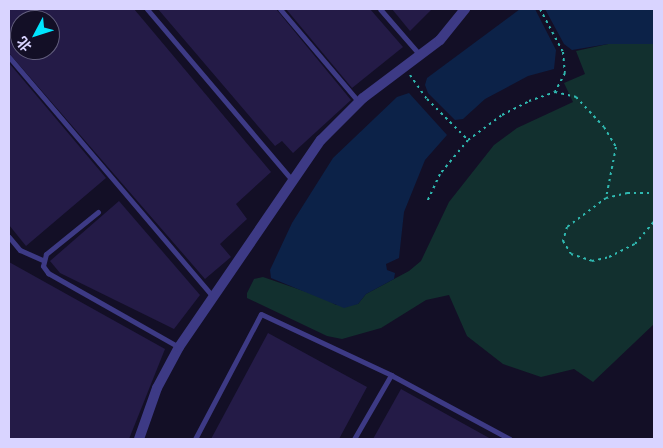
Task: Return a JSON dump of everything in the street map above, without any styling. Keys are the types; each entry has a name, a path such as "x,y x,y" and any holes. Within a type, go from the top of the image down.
{"street":[{"path":"139,439 157,388 179,348 321,140 359,102 440,40 465,9"}],"lane":[{"path":"147,9 293,181"},
{"path":"280,9 359,102"},
{"path":"380,9 420,55"},
{"path":"9,57 214,297"},
{"path":"42,260 98,212"},
{"path":"9,237 20,250 42,260 48,273 179,348"},
{"path":"195,439 261,314 391,375 510,439"},
{"path":"354,439 391,375"}],"path":[{"path":"540,9 563,52 565,73 555,92"},
{"path":"404,68 428,100 468,140"},
{"path":"428,200 440,174 468,140 502,115 555,92 576,97 604,127 616,147 606,198"},
{"path":"654,193 627,193 606,198 567,227 564,241 571,254 592,261 610,257 635,244 654,221"}],"green space":[{"path":"644,42 654,44 654,324 593,382 574,369 541,377 503,364 467,336 449,295 426,300 381,328 342,339 327,336 247,298 247,293 254,279 263,277 324,298 336,305 358,304 366,294 409,271 421,261 449,202 494,145 517,128 573,102 564,83 585,74 576,51 608,44"}],"water":[{"path":"520,9 535,9 556,50 554,69 528,76 485,99 463,119 455,120 428,93 425,85 427,78"},
{"path":"545,9 654,9 654,44 608,44 572,50 564,44"},
{"path":"409,93 447,135 425,160 404,212 399,258 386,264 387,270 395,273 394,279 366,294 358,304 344,308 271,278 270,270 292,223 333,158 397,97"}],"building":[{"path":"9,9 134,9 271,172 236,204 247,219 220,244 231,257 205,279 15,60 60,60 60,10 10,10 10,54"},
{"path":"158,9 276,9 351,100 293,153 282,141 275,146"},
{"path":"286,9 370,9 403,47 352,88"},
{"path":"392,9 432,9 410,31"},
{"path":"9,63 106,178 26,246 9,225"},
{"path":"119,201 200,295 174,329 60,273 50,261"},
{"path":"9,262 165,349 129,439 9,439"},
{"path":"268,333 367,387 339,439 211,439"},
{"path":"401,389 491,439 373,439"}]}
